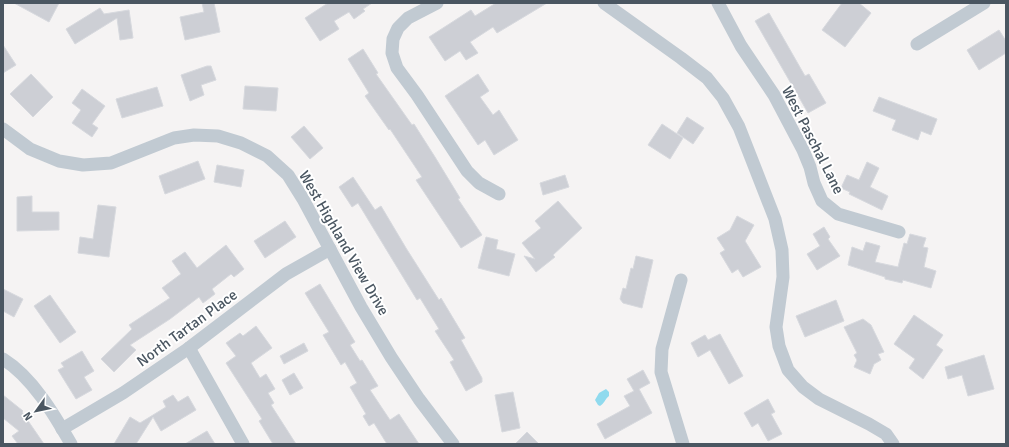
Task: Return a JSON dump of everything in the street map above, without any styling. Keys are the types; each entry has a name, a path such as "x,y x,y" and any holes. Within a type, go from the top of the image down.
{"street":[{"path":"437,3 408,18 398,28 393,39 392,53 397,68 417,94 467,171 479,183 499,194"},
{"path":"604,3 707,78 723,98 739,127 775,219 782,250 783,277 776,327 779,346 788,370 803,387 819,399 886,434 893,444"},
{"name":"West Paschal Lane","path":"718,3 741,46 774,95 803,150 810,167 814,183 822,201 838,214 899,232"},
{"path":"917,44 984,3"},
{"name":"West Highland View Drive","path":"3,128 30,149 59,161 83,165 111,163 174,138 194,135 218,136 241,143 267,156 288,175 303,199 391,357 418,399 453,444"},
{"name":"North Tartan Place","path":"62,429 123,393 189,348 286,274 330,249"},
{"path":"681,280 662,349 661,372 682,444"},
{"path":"189,348 243,444"},
{"path":"3,359 13,365 32,385 71,444"}],"water":[{"path":"606,389 609,392 609,396 600,406 595,400 599,393"}],"building":[{"path":"14,3 59,3 49,22"},
{"path":"202,3 214,3 220,32 185,40 180,17 204,12"},
{"path":"328,3 372,3 363,9 365,11 354,19 349,12 334,21 339,29 320,41 305,18"},
{"path":"496,3 547,3 497,33 493,27 470,42 478,53 466,60 460,51 445,61 429,37 471,10 475,16"},
{"path":"842,3 859,3 871,13 845,47 822,30"},
{"path":"100,8 104,14 129,10 133,38 120,40 117,18 75,44 66,29"},
{"path":"769,13 805,76 809,74 826,103 808,113 755,21"},
{"path":"999,30 1006,41 1006,53 979,70 967,50"},
{"path":"3,45 16,65 3,73"},
{"path":"363,49 378,73 376,74 412,125 414,124 460,198 458,199 482,235 461,248 416,180 422,177 390,129 389,130 365,96 369,93 348,59"},
{"path":"211,66 216,80 201,85 204,95 190,101 181,75"},
{"path":"31,74 53,97 33,117 10,94"},
{"path":"478,74 489,91 480,97 493,115 499,110 518,140 494,155 485,140 478,145 445,96"},
{"path":"245,86 278,88 276,111 243,109"},
{"path":"157,87 163,106 122,118 116,99"},
{"path":"82,89 105,106 92,124 98,128 92,137 72,123 81,110 72,103"},
{"path":"879,97 937,119 931,135 921,131 918,140 892,130 896,120 873,111"},
{"path":"687,117 704,128 693,144 677,133"},
{"path":"662,124 683,138 670,159 648,145"},
{"path":"304,126 323,148 310,159 291,137"},
{"path":"198,161 205,179 165,194 159,176"},
{"path":"867,162 879,168 870,187 888,196 882,210 849,194 850,192 841,188 847,175 859,180"},
{"path":"217,165 244,170 241,187 214,182"},
{"path":"565,175 569,187 543,195 540,183"},
{"path":"353,177 375,210 381,206 439,300 441,298 465,338 461,340 482,378 482,382 466,391 450,362 454,360 435,331 439,329 420,298 417,300 358,203 352,207 339,187"},
{"path":"32,196 32,212 59,212 59,230 17,231 17,197"},
{"path":"558,201 582,228 553,255 555,257 536,272 524,256 535,259 522,243 541,228 535,221"},
{"path":"98,205 116,207 109,257 78,253 80,237 93,239"},
{"path":"737,216 754,225 745,241 761,267 743,277 738,269 732,273 720,253 725,250 717,238 730,230"},
{"path":"285,221 296,237 265,258 254,241"},
{"path":"824,227 830,237 828,239 840,256 817,270 807,254 820,246 813,234"},
{"path":"910,234 926,238 923,247 928,248 924,267 936,271 931,288 903,280 902,283 885,279 885,277 848,265 852,247 863,251 866,242 880,246 875,262 898,267 904,243 907,244"},
{"path":"486,237 498,240 496,249 515,254 509,276 478,268"},
{"path":"226,245 244,269 234,277 231,274 212,289 215,294 203,303 199,297 170,319 130,345 136,350 114,372 101,359 132,329 129,325 170,298 162,288 181,274 172,261 185,252 197,268"},
{"path":"636,256 653,260 642,308 623,303 620,299 623,288 626,289 631,268 633,269"},
{"path":"320,284 355,342 350,345 360,361 362,360 378,386 370,390 390,420 399,414 419,444 387,444 374,423 369,426 363,416 366,414 350,387 357,383 345,362 341,365 323,335 329,332 305,293"},
{"path":"3,289 23,299 14,317 3,311"},
{"path":"50,295 76,332 60,343 34,306"},
{"path":"836,300 844,321 805,337 796,316"},
{"path":"914,315 943,335 936,345 943,350 923,379 909,368 915,359 894,344"},
{"path":"863,319 871,325 884,352 878,354 881,360 874,364 870,374 854,367 857,360 854,355 857,353 844,327"},
{"path":"256,326 272,348 251,363 260,378 266,374 275,389 268,393 274,403 271,405 296,444 273,444 259,421 262,419 226,363 236,356 226,343 240,333 243,336"},
{"path":"720,334 743,376 729,384 710,350 698,357 691,343 705,335 708,340"},
{"path":"304,343 308,351 284,364 280,356"},
{"path":"82,351 94,371 84,377 92,390 76,399 58,370 64,367 61,363"},
{"path":"984,355 994,389 968,396 962,375 948,379 945,367"},
{"path":"643,370 650,383 639,389 652,413 605,439 597,424 630,406 624,396 634,391 627,379"},
{"path":"294,373 303,388 290,395 282,380"},
{"path":"513,392 520,428 502,432 495,395"},
{"path":"3,395 23,411 22,412 44,444 18,444 12,436 19,431 3,418"},
{"path":"173,395 178,402 188,396 196,410 161,431 153,417 136,444 114,444 130,417 140,423 166,407 163,401"},
{"path":"768,399 775,412 771,414 782,434 768,441 758,423 752,427 744,413"},
{"path":"207,431 215,444 185,444"},
{"path":"527,432 539,444 515,444"}]}
